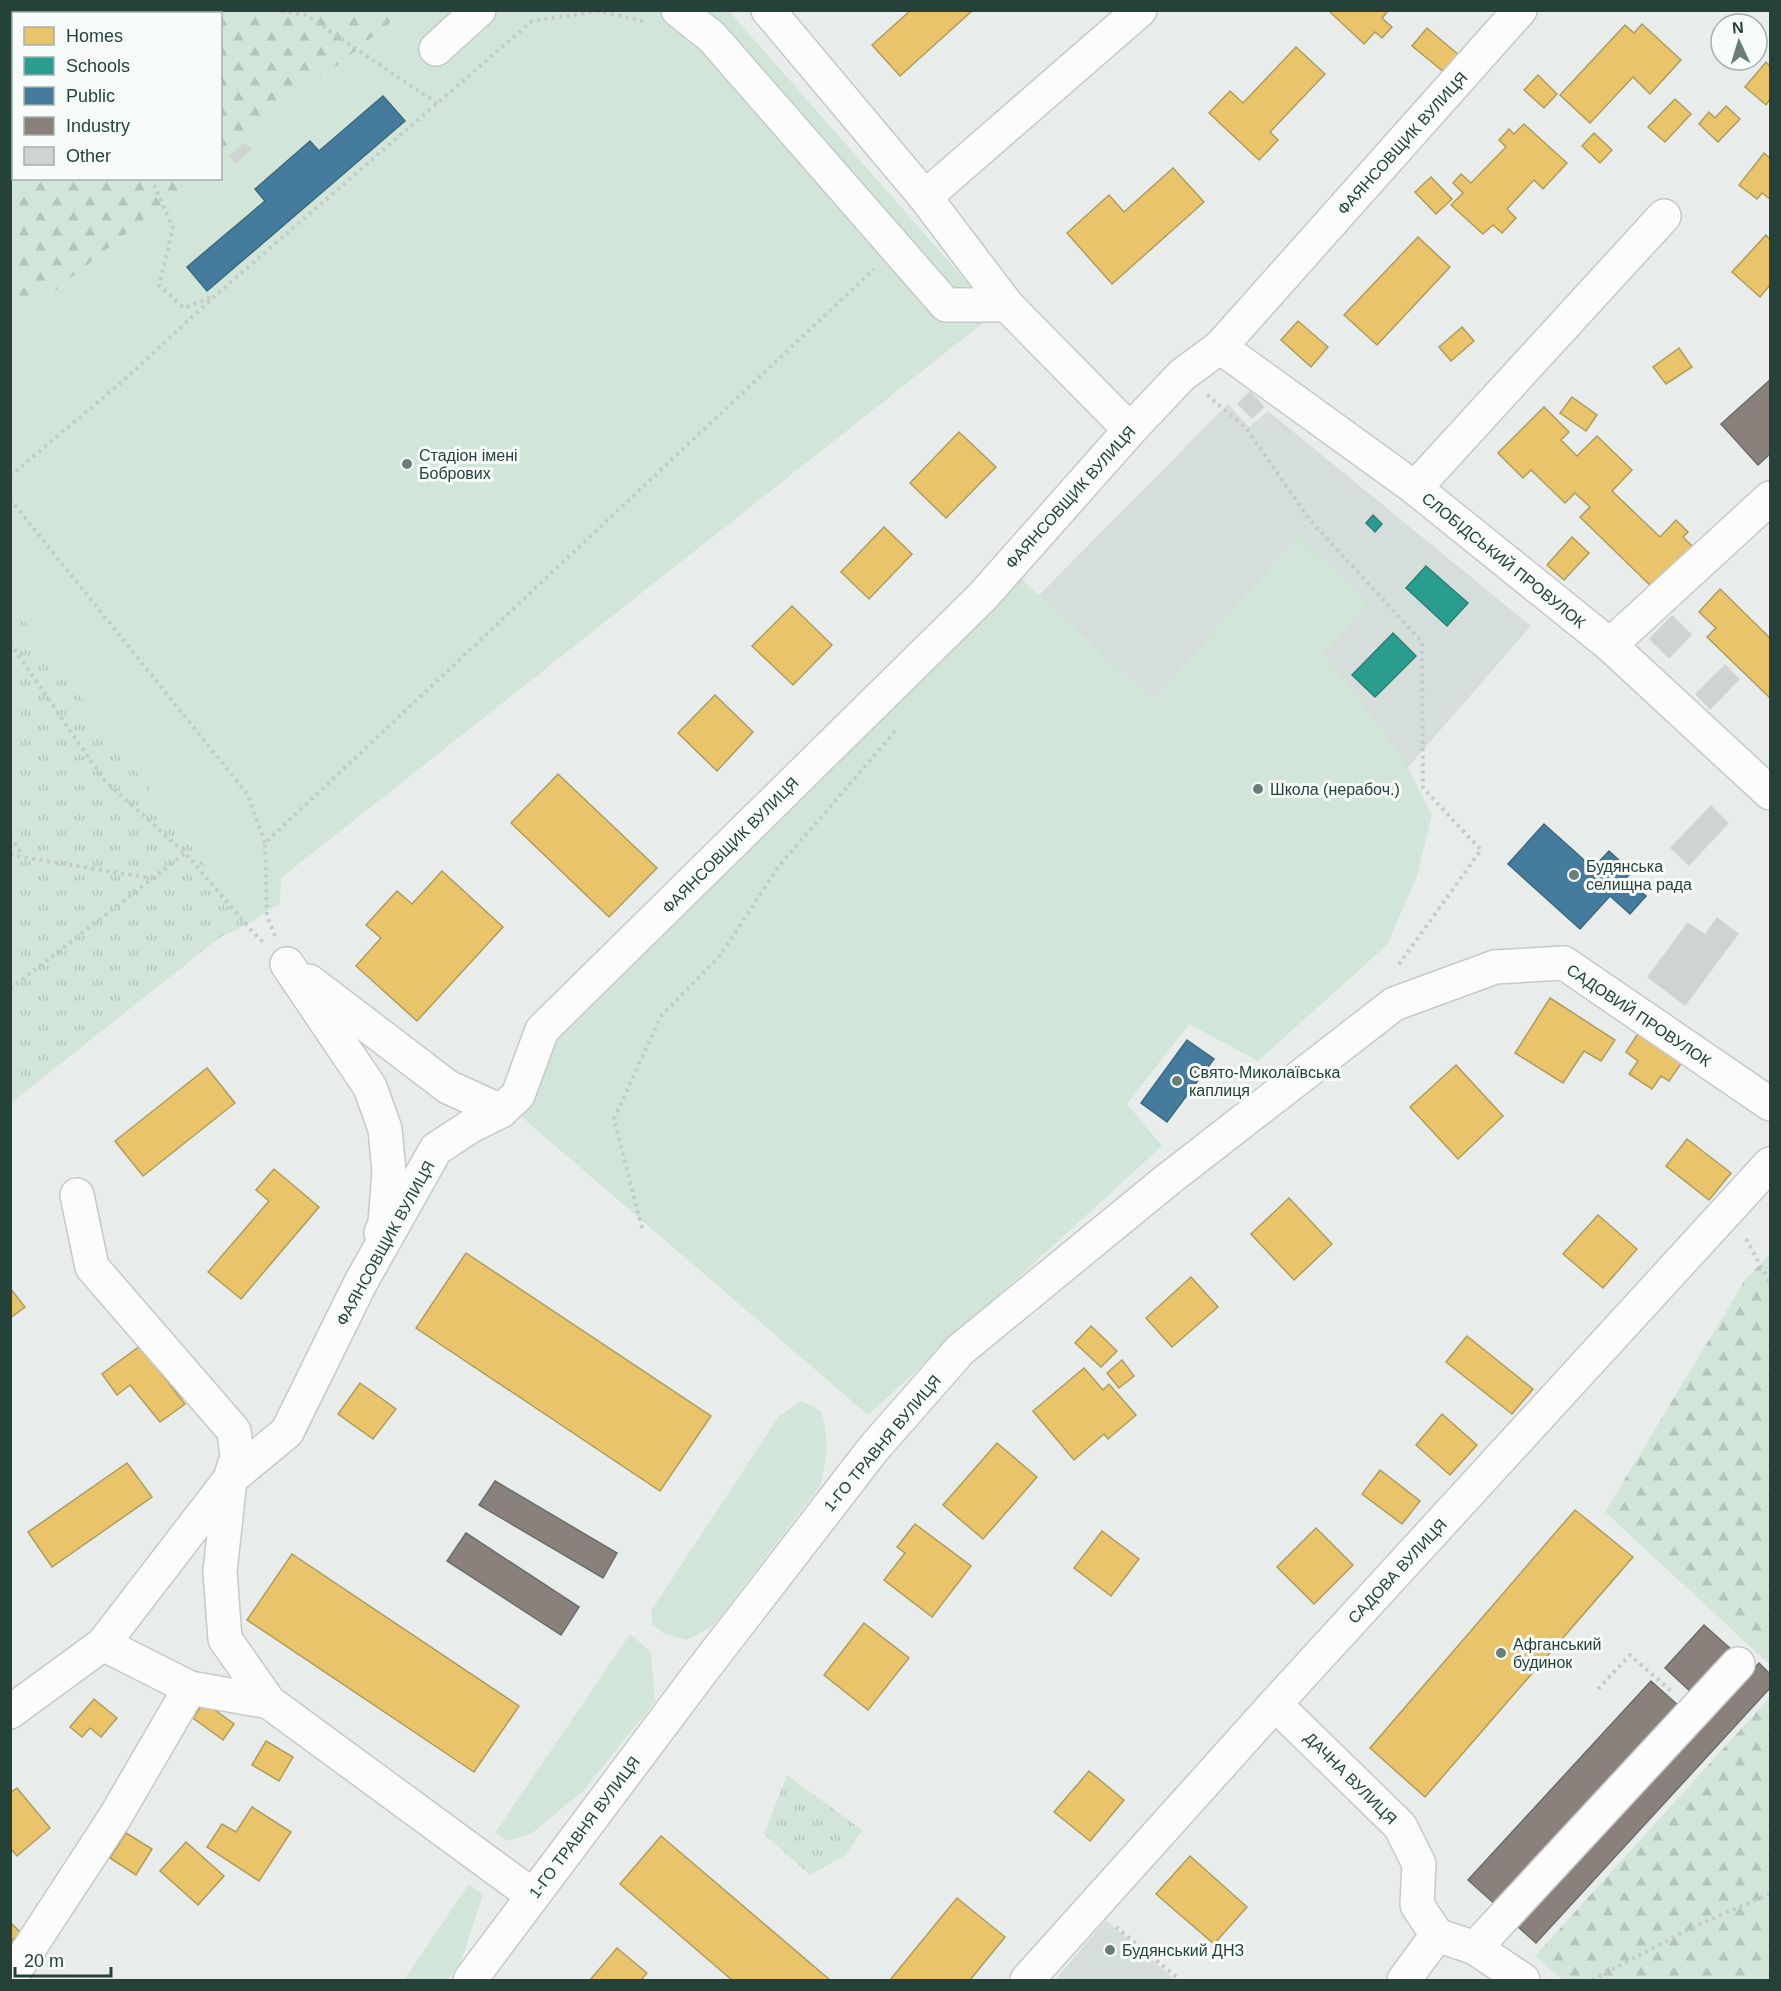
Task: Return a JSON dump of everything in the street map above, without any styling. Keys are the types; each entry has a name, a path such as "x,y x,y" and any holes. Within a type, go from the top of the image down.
{"street":[{"path":"436,49 479,10"},
{"path":"925,196 1140,10"},
{"name":"ФАЯНСОВЩИК ВУЛИЦЯ","path":"10,1712 103,1644 230,1479 287,1432 361,1282 436,1149 471,1126 501,1111 518,1095 542,1030 983,596 1130,430 1182,375 1220,347 1520,10"},
{"path":"777,14 925,196 1007,305 1130,430"},
{"path":"667,17 712,37 946,305 1007,305"},
{"path":"1415,488 1664,216"},
{"name":"СЛОБІДСЬКИЙ ПРОВУЛОК","path":"1220,347 1415,488 1610,645 1770,793"},
{"path":"1610,645 1770,498"},
{"name":"САДОВИЙ ПРОВУЛОК","path":"1394,1004 1495,967 1564,963 1770,1104"},
{"path":"286,964 448,1087 501,1111"},
{"path":"286,964 370,1087 385,1128 389,1172 385,1223 361,1282"},
{"name":"1-ГО ТРАВНЯ ВУЛИЦЯ","path":"470,1980 694,1681 874,1448 960,1350 1166,1181 1394,1004"},
{"name":"САДОВА ВУЛИЦЯ","path":"1027,1980 1275,1704 1770,1164"},
{"path":"77,1195 92,1267 234,1431 237,1457 230,1479 220,1572 225,1639 269,1702 532,1895"},
{"path":"103,1644 190,1688 269,1702"},
{"path":"1475,1948 1738,1664"},
{"path":"10,1978 116,1817 190,1688"},
{"name":"ДАЧНА ВУЛИЦЯ","path":"1275,1704 1400,1826 1419,1864 1417,1905 1437,1935"},
{"path":"1404,1980 1437,1935 1475,1948 1523,1980"}],"path":[{"path":"274,10 306,15 438,104"},
{"path":"10,476 124,380 217,294 532,21 599,11 667,17"},
{"path":"152,180 173,228 159,285 184,308 217,294"},
{"path":"265,843 896,248"},
{"path":"1182,375 1246,428 1309,519 1422,642 1423,788 1481,850 1394,971"},
{"path":"10,499 248,795 265,843 267,916 286,964"},
{"path":"10,643 104,780 185,853 251,930"},
{"path":"642,1228 614,1119 661,1016 719,957 779,866 895,733 901,723"},
{"path":"10,837 24,857"},
{"path":"10,989 185,853"},
{"path":"10,855 152,878"},
{"path":"1728,1210 1770,1283"},
{"path":"1598,1689 1630,1655 1694,1711"},
{"path":"1592,1980 1695,1926 1770,1894"},
{"path":"1093,1907 1180,1980"}],"shaded area":[{"name":"Школа (нерабоч.)","path":"1228,404 1249,427 1268,411 1531,626 1274,921 978,657"},
{"name":"Будянський ДНЗ","path":"1106,1920 1175,1980 1055,1980"}],"green space":[{"path":"11,10 405,10 222,157 222,12 12,12 12,180 193,180 11,326"},
{"name":"Стадіон імені Бобрових","path":"405,11 729,11 973,289 983,323 281,878 280,903 249,923 11,603 11,326 193,180 222,180 222,157"},
{"path":"1298,536 1368,604 1323,653 1404,760 1432,815 1417,876 1387,945 1258,1061 1189,1024 1127,1104 1162,1146 868,1415 517,1113 543,1029 1015,573 1153,700"},
{"path":"11,603 249,923 219,938 11,1103"},
{"path":"1770,1254 1770,1665 1605,1512 1745,1280"},
{"path":"801,1401 821,1411 824,1422 826,1448 820,1486 714,1625 687,1640 665,1634 652,1625 651,1611 779,1416"},
{"path":"630,1634 651,1652 655,1702 583,1791 531,1834 508,1841 495,1833"},
{"path":"1770,1697 1770,1980 1562,1980 1535,1956"},
{"path":"787,1775 862,1830 846,1855 810,1875 764,1834"},
{"path":"469,1884 483,1894 461,1962 447,1980 404,1980"}],"building: Homes":[{"path":"911,10 973,10 900,76 872,45"},
{"path":"1328,10 1389,10 1382,18 1392,27 1382,38 1375,32 1364,44"},
{"path":"1642,24 1681,60 1650,94 1633,77 1590,123 1560,95 1625,25 1634,33"},
{"path":"1427,28 1460,56 1445,73 1412,46"},
{"path":"1296,47 1325,74 1270,132 1278,140 1259,160 1209,113 1230,91 1243,103"},
{"path":"1770,66 1770,99 1766,105 1745,87 1758,72 1769,72"},
{"path":"1538,75 1557,94 1544,108 1524,90"},
{"path":"1675,99 1691,114 1665,142 1648,127"},
{"path":"1726,106 1740,119 1718,142 1699,124 1709,112 1715,118"},
{"path":"1524,124 1567,163 1543,189 1534,180 1507,209 1516,218 1502,233 1493,225 1483,234 1451,205 1463,193 1453,183 1461,174 1471,183 1506,147 1499,140 1509,129 1514,134"},
{"path":"1594,133 1612,150 1600,163 1582,146"},
{"path":"1764,153 1770,158 1770,199 1762,193 1757,199 1739,185"},
{"path":"1173,168 1204,202 1112,284 1067,233 1109,195 1124,212"},
{"path":"1431,177 1452,199 1436,214 1415,192"},
{"path":"1766,235 1770,240 1770,285 1760,297 1732,272"},
{"path":"1418,237 1450,267 1377,345 1344,315"},
{"path":"1298,321 1328,347 1311,367 1281,340"},
{"path":"1462,327 1474,341 1451,361 1439,347"},
{"path":"1679,348 1692,367 1666,384 1653,367"},
{"path":"1572,397 1597,415 1586,431 1560,413"},
{"path":"1544,407 1569,432 1561,440 1577,456 1597,436 1632,470 1612,491 1660,537 1676,520 1688,532 1683,537 1696,550 1656,591 1580,517 1590,507 1575,493 1565,503 1531,470 1523,478 1498,453"},
{"path":"959,432 996,467 946,518 910,483"},
{"path":"884,527 912,554 869,599 841,572"},
{"path":"1572,537 1589,553 1564,580 1547,565"},
{"path":"1720,589 1770,638 1770,698 1707,637 1716,628 1699,612"},
{"path":"792,606 832,645 793,685 752,646"},
{"path":"715,695 753,732 717,771 678,733"},
{"path":"558,774 657,868 609,917 511,823"},
{"path":"442,871 503,927 417,1021 356,966 381,938 366,925 397,891 412,904"},
{"path":"1550,998 1615,1040 1601,1061 1584,1051 1563,1083 1515,1053"},
{"path":"1639,1032 1683,1061 1669,1081 1661,1076 1652,1089 1629,1074 1638,1061 1626,1052"},
{"path":"1456,1065 1503,1116 1458,1159 1410,1107"},
{"path":"207,1068 235,1103 143,1176 115,1141"},
{"path":"1687,1139 1731,1173 1709,1200 1666,1166"},
{"path":"274,1169 319,1207 241,1299 208,1272 269,1201 256,1190"},
{"path":"1289,1198 1332,1244 1294,1280 1251,1234"},
{"path":"1598,1215 1637,1249 1603,1288 1563,1254"},
{"path":"466,1253 711,1416 660,1491 416,1328"},
{"path":"1191,1277 1218,1307 1172,1347 1146,1318"},
{"path":"10,1288 25,1307 10,1318"},
{"path":"1091,1326 1117,1351 1101,1367 1075,1343"},
{"path":"1467,1336 1533,1389 1512,1414 1446,1362"},
{"path":"140,1346 185,1404 160,1422 130,1385 117,1395 102,1374"},
{"path":"1122,1360 1134,1376 1119,1388 1107,1373"},
{"path":"1084,1368 1103,1390 1109,1384 1136,1415 1108,1439 1104,1434 1074,1460 1033,1411"},
{"path":"360,1383 396,1409 373,1439 338,1414"},
{"path":"1442,1414 1477,1445 1450,1475 1416,1445"},
{"path":"997,1443 1037,1477 983,1539 943,1505"},
{"path":"127,1463 152,1497 52,1567 28,1532"},
{"path":"1380,1470 1420,1501 1402,1524 1362,1494"},
{"name":"Афганський будинок","path":"1575,1510 1633,1557 1425,1797 1370,1748"},
{"path":"915,1524 971,1566 932,1617 884,1580 905,1553 897,1547"},
{"path":"1316,1528 1353,1565 1314,1604 1277,1567"},
{"path":"1102,1531 1139,1559 1111,1596 1074,1568"},
{"path":"292,1554 519,1706 474,1772 247,1620"},
{"path":"864,1623 909,1658 868,1710 824,1675"},
{"path":"94,1699 117,1718 101,1737 90,1728 82,1737 70,1727"},
{"path":"204,1702 234,1724 223,1740 193,1718"},
{"path":"266,1741 293,1757 279,1781 252,1765"},
{"path":"1089,1771 1124,1800 1090,1841 1054,1812"},
{"path":"17,1788 50,1828 17,1856 10,1848 10,1793"},
{"path":"252,1807 291,1832 259,1881 207,1847 222,1824 236,1832"},
{"path":"126,1833 152,1849 136,1875 110,1858"},
{"path":"661,1836 830,1980 732,1980 620,1884"},
{"path":"186,1842 224,1876 198,1905 160,1871"},
{"path":"1190,1856 1247,1907 1214,1944 1156,1894"},
{"path":"957,1898 1005,1937 970,1980 890,1980"},
{"path":"10,1922 21,1933 10,1942"},
{"path":"617,1948 647,1973 641,1980 590,1980"}],"building: Schools":[{"path":"1373,515 1382,524 1375,532 1366,523"},
{"path":"1426,566 1468,603 1447,626 1406,588"},
{"path":"1393,633 1416,656 1375,697 1352,675"}],"building: Public":[{"path":"383,96 405,121 207,291 187,267 265,201 255,189 310,141 319,151"},
{"name":"Будянська селищна рада","path":"1544,824 1593,868 1609,851 1632,872 1626,878 1646,896 1630,914 1610,896 1580,929 1508,864"},
{"name":"Свято-Миколаївська каплиця","path":"1187,1040 1214,1059 1167,1122 1141,1103"}],"building: Industry":[{"path":"1770,380 1770,454 1758,465 1721,424"},
{"path":"495,1481 617,1553 603,1578 479,1505"},
{"path":"466,1533 579,1607 561,1635 447,1561"},
{"path":"1704,1625 1732,1650 1692,1693 1665,1668"},
{"path":"1759,1663 1770,1674 1770,1688 1536,1943 1517,1926"},
{"path":"1651,1681 1680,1707 1497,1906 1468,1880"}],"building: Other":[{"path":"245,143 251,149 236,163 230,156"},
{"path":"1250,392 1264,407 1252,418 1238,404"},
{"path":"1672,616 1691,635 1669,658 1650,639"},
{"path":"1725,665 1739,679 1710,709 1696,694"},
{"path":"1711,806 1728,823 1689,865 1671,848"},
{"path":"1717,918 1738,934 1685,1005 1648,977 1688,923 1705,935"}],"place":[{"name":"Стадіон імені Бобрових","path":"407,464"},
{"name":"Школа (нерабоч.)","path":"1258,789"},
{"name":"Будянська селищна рада","path":"1574,875"},
{"name":"Свято-Миколаївська каплиця","path":"1177,1081"},
{"name":"Афганський будинок","path":"1501,1653"},
{"name":"Будянський ДНЗ","path":"1110,1950"}]}
